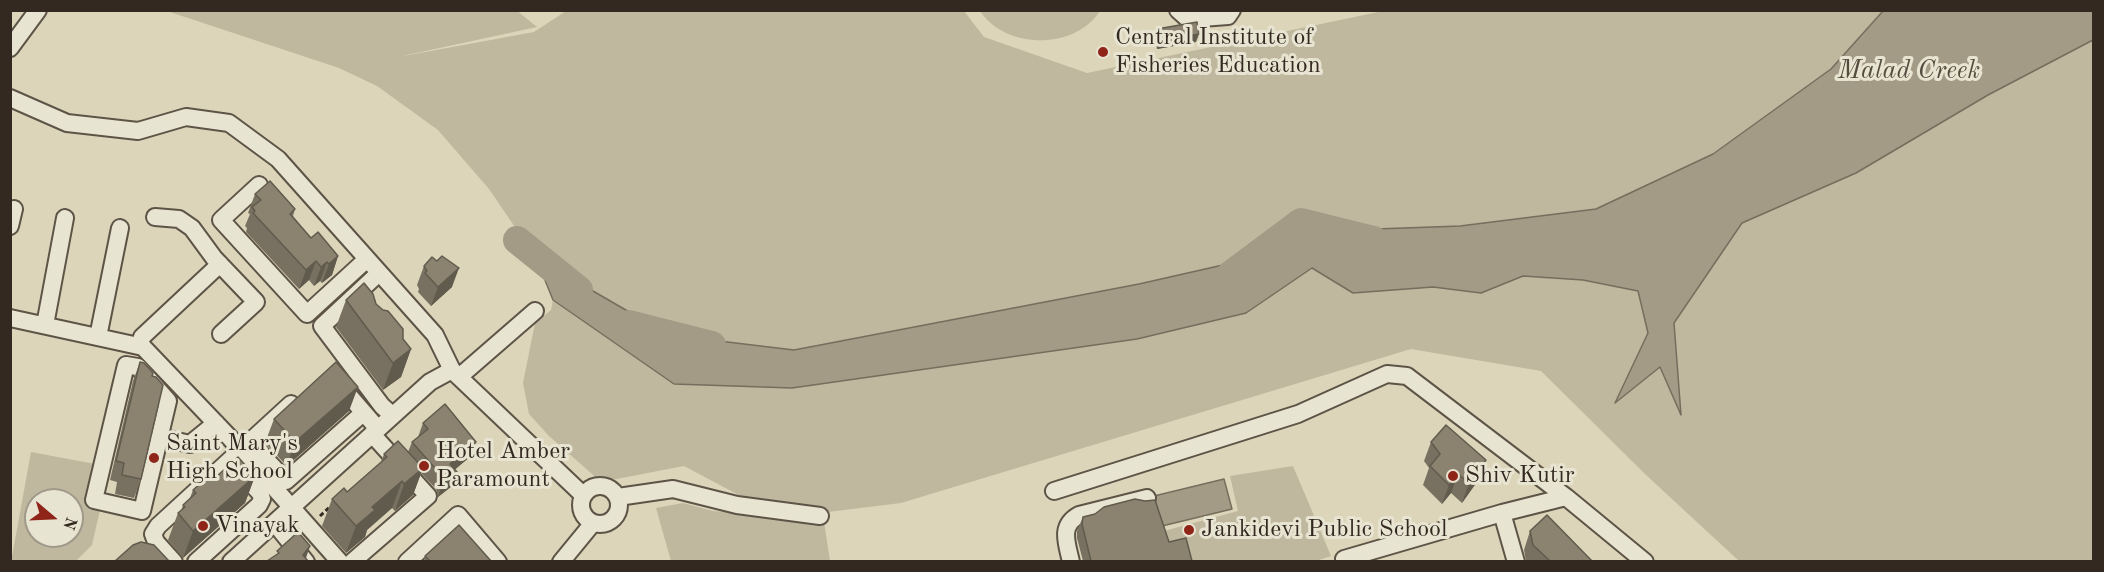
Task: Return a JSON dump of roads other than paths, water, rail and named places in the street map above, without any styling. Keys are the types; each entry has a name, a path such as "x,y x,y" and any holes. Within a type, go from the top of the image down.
{"street":[{"path":"10,48 38,10"},
{"path":"1178,10 1188,19 1228,16 1232,10"},
{"path":"10,98 67,123 102,127 138,131 186,117 230,123 278,159 435,335 455,373 583,495"},
{"path":"259,185 221,220 307,314 367,259"},
{"path":"156,217 179,219 192,228 220,264 256,302 221,334"},
{"path":"45,325 65,218"},
{"path":"98,337 120,228"},
{"path":"140,346 142,337 220,264"},
{"path":"379,273 322,326 392,416"},
{"path":"231,561 294,512 377,435 535,311"},
{"path":"10,318 143,347 216,423 340,561"},
{"path":"126,364 138,367 159,390 168,401 142,511 94,500 126,364"},
{"path":"328,371 428,496 352,561"},
{"path":"377,435 392,416 430,382 455,373"},
{"path":"1054,491 1298,414 1387,374 1407,376 1566,497 1645,561"},
{"path":"159,390 177,382"},
{"path":"174,561 156,542 153,534 158,526 302,394"},
{"path":"240,451 286,481 363,412"},
{"path":"159,437 190,444 216,423"},
{"path":"196,561 259,506 262,499 240,451"},
{"path":"598,486 612,489 618,497 620,506 614,519 602,525 592,523 581,509 583,495 598,486"},
{"path":"618,497 673,489 737,505 820,516"},
{"path":"1345,561 1344,559 1502,513 1566,497"},
{"path":"1071,561 1066,528 1071,520 1079,515 1147,498"},
{"path":"248,561 281,531 294,512"},
{"path":"1502,513 1516,561"},
{"path":"413,559 458,515 498,561"},
{"path":"561,561 592,523"},
{"path":"281,531 306,561"}],"water":[{"name":"Malad Creek","path":"1883,11 2093,11 2093,40 1988,95 1856,173 1742,223 1674,323 1681,415 1660,367 1615,403 1648,333 1638,291 1583,280 1523,276 1481,293 1433,287 1353,293 1312,268 1246,313 1137,339 792,388 674,384 553,300 536,258 669,335 794,350 1139,284 1236,262 1319,231 1460,226 1596,209 1713,154 1831,69"},
{"path":"1224,479 1232,509 1158,527 1150,497"}],"waterway":[{"path":"1230,275 1301,222 1374,240"},
{"path":"517,240 579,290"},
{"path":"629,324 712,345"}],"place":[{"name":"Central Institute of Fisheries Education","path":"1103,52"},
{"name":"Saint Mary's High School","path":"154,458"},
{"name":"Hotel Amber Paramount","path":"424,466"},
{"name":"Shiv Kutir","path":"1453,476"},
{"name":"Vinayak","path":"203,526"},
{"name":"Jankidevi Public School","path":"1189,530"}]}
